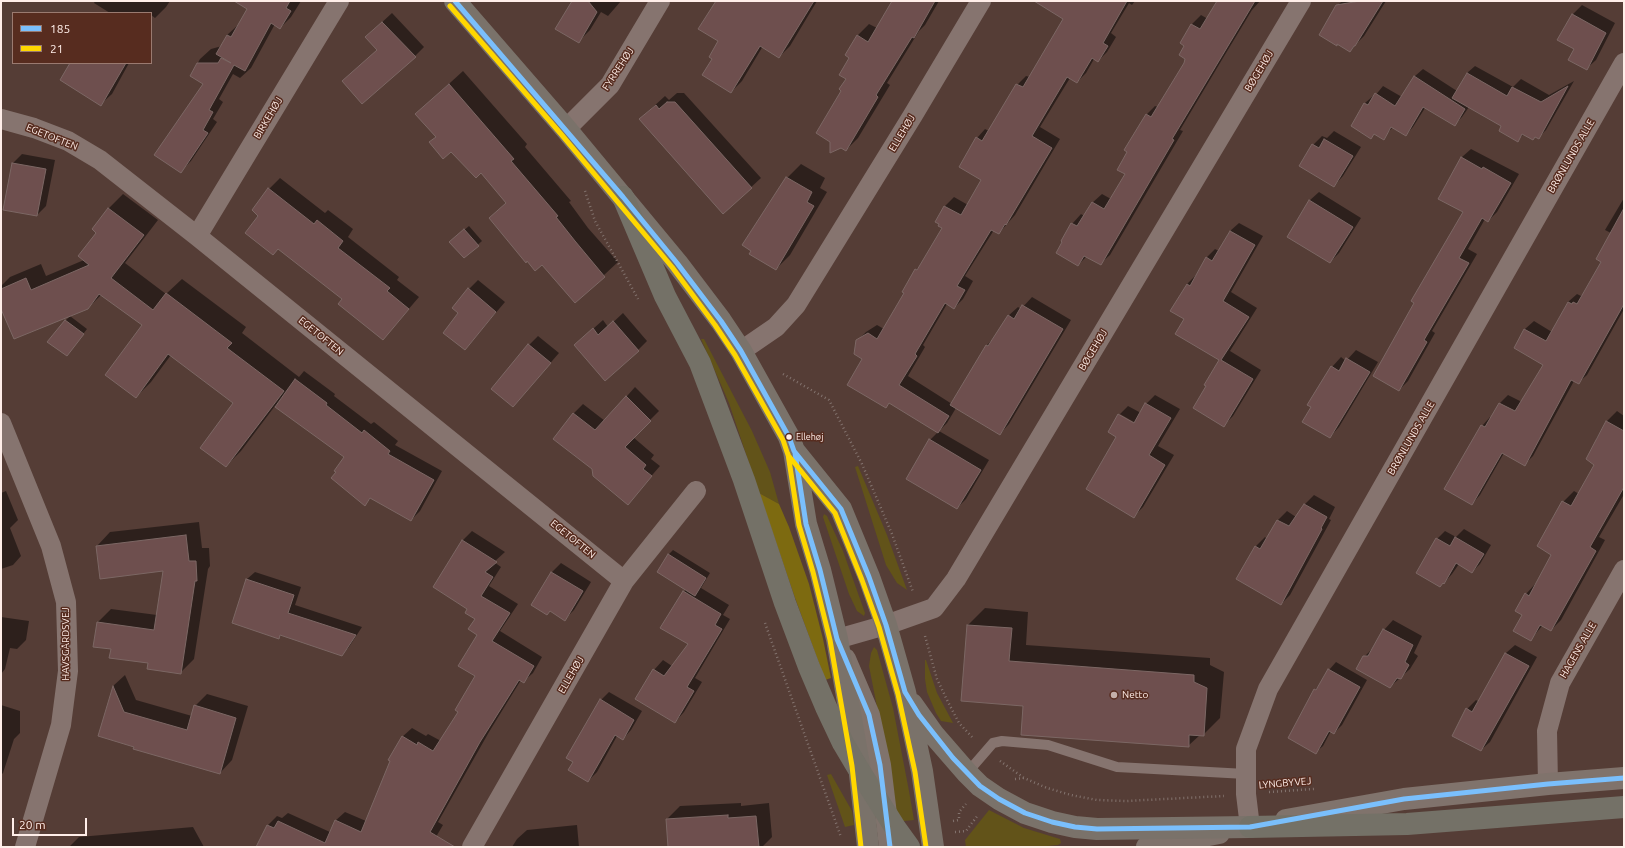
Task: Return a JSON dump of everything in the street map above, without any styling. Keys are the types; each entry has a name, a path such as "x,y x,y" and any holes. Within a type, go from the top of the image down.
{"highway":[{"path":"623,197 665,296 700,363 764,538 785,603 809,668 840,736 872,793 909,847"},
{"path":"1250,827 1407,824 1624,807"}],"main road":[{"path":"455,1 566,129 677,263 721,321 741,351 785,431 794,451 841,509 869,577 886,625 905,692 922,771 933,847"},
{"path":"794,451 806,524 820,570 837,639 859,765 868,847"},
{"path":"905,692 919,716 966,773 980,786 999,799 1025,813 1052,822 1075,827 1098,829 1250,827"}],"street":[{"name":"BIRKEHØJ","path":"197,236 339,1"},
{"name":"FYRREHØJ","path":"566,129 597,100 610,85 660,1"},
{"name":"ELLEHØJ","path":"741,351 776,327 796,305 981,1"},
{"name":"BØGEHØJ","path":"837,639 886,625 934,608 956,579 1301,1"},
{"name":"BRØNLUNDS ALLE","path":"1250,827 1246,794 1246,749 1268,689 1624,63"},
{"name":"EGETOFTEN","path":"1,119 34,128 68,141 100,160 197,236 624,581"},
{"name":"HAVSGÅRDSVEJ","path":"1,423 51,546 66,602 68,671 61,725 25,847"},
{"name":"ELLEHØJ","path":"472,847 624,581 696,491"},
{"name":"HAGENS ALLE","path":"1548,784 1547,731 1560,683 1624,570"},
{"path":"837,639 869,715 880,765 890,847"},
{"path":"1147,847 1404,799 1548,784 1624,778"}],"lane":[{"path":"966,773 993,743 1002,741 1048,745 1117,767 1246,774"}],"path":[{"name":"LYNGBYVEJ","path":"987,750 1024,778 1047,788 1071,795 1097,800 1126,801 1317,789"}],"shaded area":[{"path":"701,339 704,339 752,431 770,472 779,504 759,493 729,403"},
{"path":"858,466 887,535 907,590 897,583 886,565 855,467"},
{"path":"759,493 779,504 789,527 809,584 831,678 825,680"},
{"path":"824,514 827,516 843,551 865,613 864,616 857,611 849,594 823,517"},
{"path":"874,647 877,650 893,708 914,820 895,822 881,727 869,666 871,653"},
{"path":"925,660 937,693 953,723 941,721 936,713 927,692"},
{"path":"831,774 852,811 854,825 845,827 827,775"},
{"path":"989,810 1024,828 1060,839 1061,843 1058,845 1037,847 966,847 965,840"}],"building":[{"path":"234,1 290,1 286,8 291,11 280,29 271,23 245,71 234,65 209,110 213,112 203,130 208,133 181,173 154,155 203,84 190,76 197,63 218,63 221,58 231,63 216,54 227,35 231,37 247,9"},
{"path":"572,1 588,1 597,12 579,43 555,29"},
{"path":"716,1 814,1 779,58 760,46 731,93 702,75 712,59 709,57 718,41 698,29"},
{"path":"892,1 935,1 914,38 912,37 876,95 878,97 846,151 841,148 830,153 830,142 816,133 841,91 839,89 846,79 839,75 849,58 845,55 857,35 868,42"},
{"path":"1034,1 1127,1 1103,43 1108,46 1098,62 1092,58 1077,83 1067,77 1032,136 1052,148 1006,225 1005,224 999,234 991,230 957,286 965,290 954,309 945,303 915,354 917,356 899,385 949,416 938,433 889,403 886,408 847,385 862,359 854,354 856,340 868,333 877,339 904,293 902,292 915,269 917,270 942,228 935,222 944,206 961,215 981,180 959,167 976,137 982,141 1016,84 1023,87 1063,19"},
{"path":"1217,1 1255,1 1172,139 1174,140 1101,265 1084,256 1078,266 1056,253 1062,242 1061,241 1071,223 1077,226 1092,202 1104,209 1125,174 1117,170 1127,152 1124,150 1146,114 1151,117 1184,63 1185,59 1179,55 1184,46 1180,43 1191,24 1200,29"},
{"path":"1360,1 1383,1 1350,52 1319,35 1336,5"},
{"path":"1572,14 1606,33 1587,70 1568,60 1574,49 1557,40"},
{"path":"382,22 416,57 362,104 342,81 377,50 365,37"},
{"path":"69,64 125,64 101,106 60,80"},
{"path":"1467,73 1507,96 1512,87 1541,102 1568,86 1539,139 1535,137 1533,140 1522,134 1518,142 1499,131 1501,126 1452,98"},
{"path":"1414,76 1465,109 1455,126 1423,107 1406,136 1391,127 1384,140 1374,134 1371,139 1351,126 1364,103 1368,105 1375,93 1395,106"},
{"path":"449,84 514,159 511,161 558,216 556,217 605,277 575,303 542,265 535,271 527,261 526,263 489,218 506,203 481,173 476,178 451,152 443,159 429,142 436,137 415,114"},
{"path":"667,102 675,102 752,188 723,214 639,119 656,105 659,109"},
{"path":"1324,139 1353,156 1334,187 1299,166 1312,144 1319,148"},
{"path":"1461,157 1482,169 1483,167 1511,183 1488,222 1482,218 1459,258 1469,263 1424,340 1427,342 1399,391 1373,376 1414,303 1411,301 1463,212 1438,199"},
{"path":"12,163 46,169 37,216 3,210"},
{"path":"786,177 812,192 807,202 814,206 776,270 749,254 751,251 742,245"},
{"path":"268,188 314,224 317,220 343,241 338,248 390,288 387,291 409,309 383,340 338,304 342,299 278,249 273,255 245,233 258,216 252,210"},
{"path":"1309,200 1353,227 1330,263 1287,237"},
{"path":"108,208 144,235 111,278 153,310 166,293 232,343 227,348 284,391 226,467 200,448 233,403 168,354 136,398 105,375 142,325 99,294 88,309 14,339 1,309 1,289 26,278 31,290 89,265 78,256 96,233 92,229"},
{"path":"1624,208 1624,304 1579,384 1571,380 1525,466 1502,453 1472,505 1444,489 1481,425 1485,427 1499,403 1515,411 1543,365 1514,348 1524,329 1546,341 1568,302 1577,304 1601,262 1596,259"},
{"path":"464,229 479,246 464,258 449,242"},
{"path":"1230,231 1255,245 1223,301 1249,317 1221,360 1253,379 1224,427 1193,408 1206,386 1204,385 1219,360 1175,334 1184,319 1170,311 1187,284 1190,286 1206,257 1212,261"},
{"path":"468,288 496,312 465,350 443,333 458,313 452,308"},
{"path":"1022,305 1063,329 1000,435 950,405 986,345 988,346 1008,315 1014,319"},
{"path":"65,320 84,334 67,356 47,342"},
{"path":"613,321 639,351 605,381 574,345 593,328 598,335"},
{"path":"528,344 551,363 513,407 491,389"},
{"path":"1346,358 1370,372 1330,438 1302,422 1311,407 1307,405 1331,366 1339,371"},
{"path":"295,379 327,403 326,405 362,433 364,430 390,451 388,454 434,480 411,521 370,498 365,506 331,478 344,457 275,407"},
{"path":"626,396 651,421 625,447 646,465 643,469 652,476 628,505 593,476 592,469 553,439 573,413 595,430"},
{"path":"1145,403 1171,418 1149,455 1165,465 1134,518 1086,489 1116,437 1108,432 1118,414 1134,423"},
{"path":"1606,421 1624,431 1624,487 1590,547 1596,551 1551,631 1540,625 1531,641 1513,631 1522,615 1515,611 1525,593 1529,596 1551,555 1537,546 1562,501 1571,506 1594,465 1586,459"},
{"path":"929,439 981,470 957,509 906,479"},
{"path":"1304,504 1327,517 1281,605 1236,579 1255,546 1260,549 1277,520 1289,526"},
{"path":"186,535 189,561 196,561 197,581 195,581 181,674 147,669 148,663 109,658 111,649 93,647 97,622 154,630 163,571 100,579 96,546"},
{"path":"1455,537 1484,554 1472,573 1456,563 1444,584 1443,583 1440,587 1416,573 1436,538 1450,546"},
{"path":"462,540 497,562 485,572 493,577 481,596 510,613 492,641 534,666 524,683 519,680 480,742 430,832 455,847 256,847 267,825 274,828 278,821 325,843 335,820 361,832 390,761 388,760 402,736 417,745 418,742 433,751 458,712 455,710 475,676 458,666 477,635 468,629 475,619 465,613 467,609 433,587"},
{"path":"668,554 706,578 695,596 657,572"},
{"path":"551,572 583,591 565,621 550,611 547,615 531,605"},
{"path":"246,579 294,595 288,613 356,635 342,656 280,635 279,639 232,623"},
{"path":"683,591 721,614 715,625 722,629 687,687 694,691 675,723 635,699 653,669 664,676 688,644 660,628"},
{"path":"967,625 1012,628 1009,661 1194,675 1194,682 1207,688 1204,736 1189,735 1189,747 1021,735 1023,706 961,701"},
{"path":"1383,629 1413,645 1405,662 1409,665 1401,679 1397,678 1390,688 1356,669 1363,656 1368,656"},
{"path":"1505,653 1529,666 1481,751 1452,736 1466,708 1472,712"},
{"path":"1328,669 1360,687 1334,734 1329,731 1316,754 1288,738 1314,689 1316,690"},
{"path":"113,686 124,712 187,730 194,705 236,718 220,774 133,749 134,747 98,736"},
{"path":"600,699 634,720 623,740 615,735 588,782 568,770 573,762 566,758"},
{"path":"728,815 728,818 756,816 759,847 668,847 666,819"}],"transit line":[{"name":"185","path":"455,1 623,197 677,263 721,321 741,351 789,437 794,451 841,509 869,577 886,625 905,692 919,715 953,758 980,786 999,799 1025,813 1052,822 1075,827 1097,829 1250,827 1404,799 1548,784 1624,778"},
{"name":"21","path":"450,6 561,134 672,267 715,325 735,355 783,440 788,455 835,513 879,627 898,694 915,772 926,847"},
{"name":"185","path":"795,453 806,524 820,570 837,639 869,715 880,765 890,847"},
{"name":"21","path":"788,454 799,525 813,572 830,640 852,766 861,847"}],"place":[{"name":"Ellehøj","path":"789,437"},
{"name":"Netto","path":"1114,695"}]}
